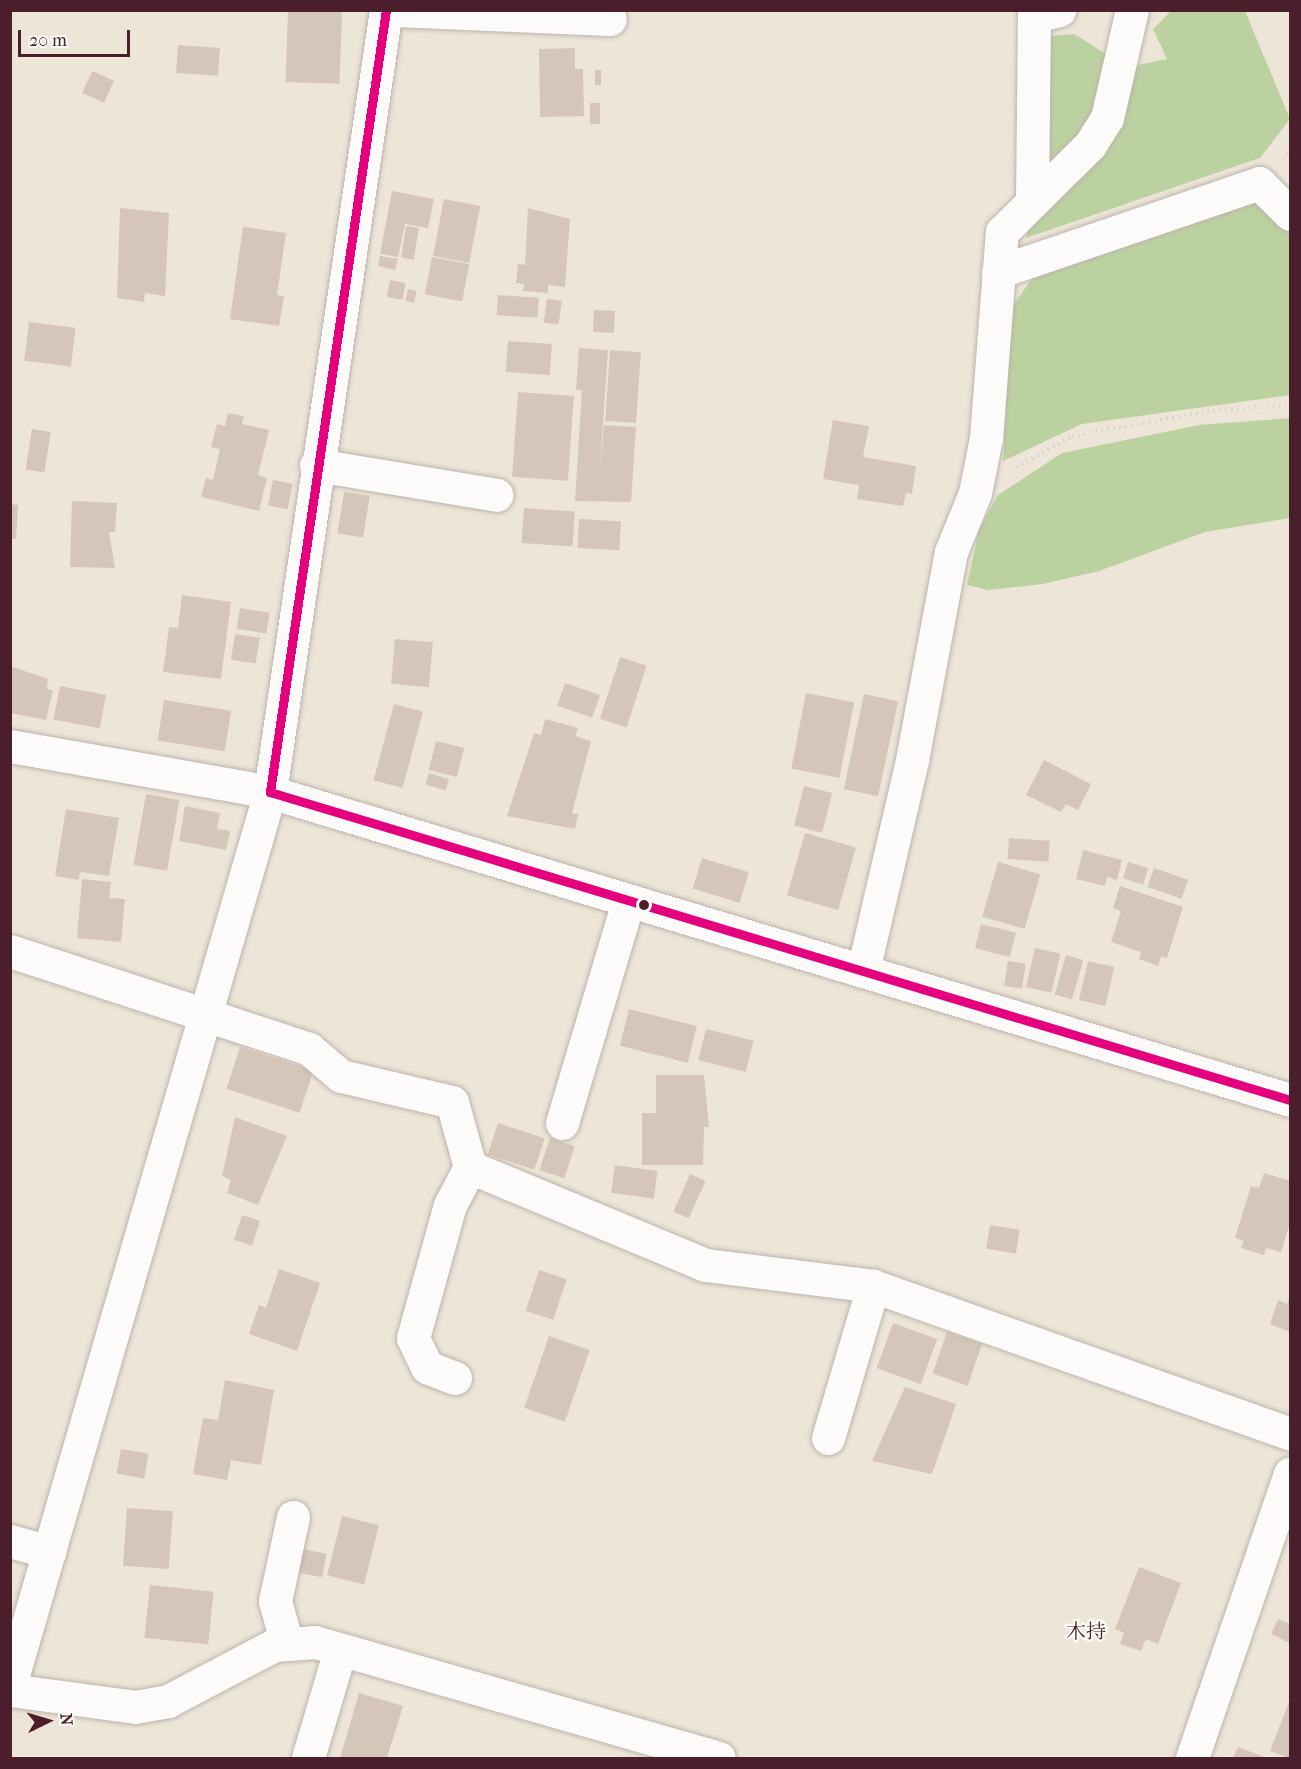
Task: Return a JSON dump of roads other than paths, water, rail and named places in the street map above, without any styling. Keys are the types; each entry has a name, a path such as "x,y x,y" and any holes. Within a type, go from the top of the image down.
{"street":[{"path":"10,1685 270,792 316,465 386,10"},
{"path":"393,10 610,20"},
{"path":"1032,202 1034,16 1059,10"},
{"path":"863,971 912,760 951,552 975,493 986,438 1002,232 1090,145 1107,118 1132,10"},
{"path":"998,272 1259,183 1290,214"},
{"path":"316,465 497,495"},
{"path":"10,746 270,792 1290,1100"},
{"path":"562,1123 628,901"},
{"path":"10,951 309,1049 341,1076 452,1102 470,1167 450,1205 413,1338 427,1367 455,1378"},
{"path":"470,1167 705,1265 873,1286 1290,1434"},
{"path":"828,1438 873,1286"},
{"path":"1192,1758 1290,1473"},
{"path":"287,1644 275,1601 293,1518"},
{"path":"10,1541 50,1552"},
{"path":"10,1690 135,1707 168,1701 274,1645 315,1642 719,1758"},
{"path":"308,1758 340,1650"}],"district":[{"name":"木持","path":"1086,1631"}]}
